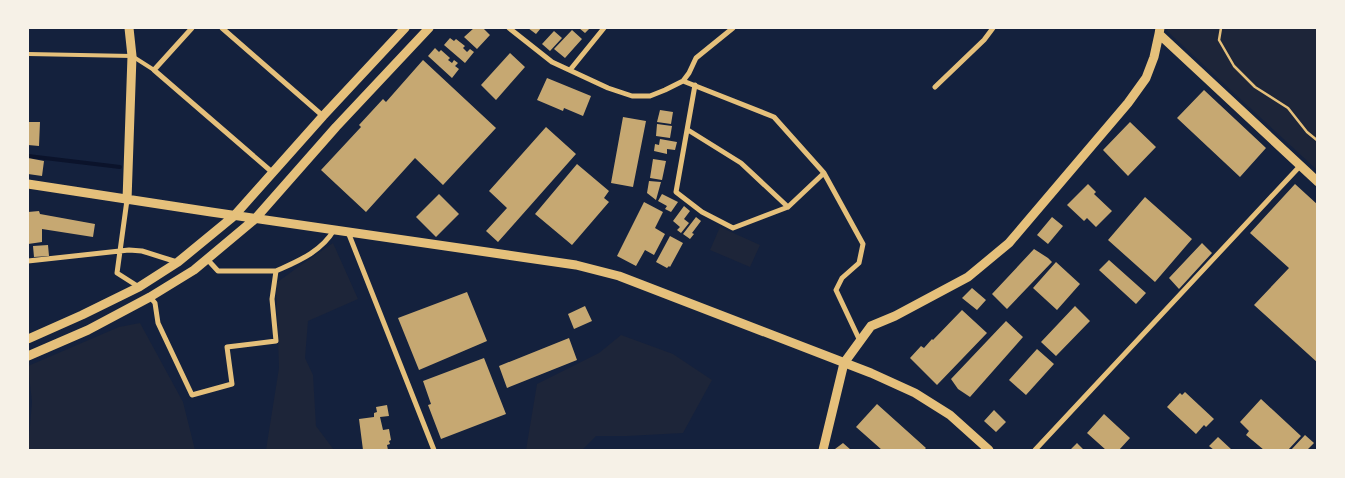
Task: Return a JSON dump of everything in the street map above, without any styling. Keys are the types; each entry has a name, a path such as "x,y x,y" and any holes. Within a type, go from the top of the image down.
{"street":[{"path":"129,28 132,56 127,200 117,273 139,287"},
{"path":"192,28 154,70 272,172"},
{"path":"222,28 323,116"},
{"path":"28,339 82,316 139,287 178,262 234,216 405,28"},
{"path":"28,356 88,330 150,297 194,270 255,218 336,127 429,28"},
{"path":"511,28 552,62 608,88 632,96 650,96 683,81 690,73 696,58 732,28"},
{"path":"570,70 604,28"},
{"path":"721,28 726,32"},
{"path":"935,87 984,40 992,28"},
{"path":"1159,31 1318,182"},
{"path":"823,450 844,363 871,326 895,316 968,277 1009,243 1137,91 1146,78 1154,57 1159,31"},
{"path":"683,81 774,117 824,173 863,244 859,263 842,278 836,290 860,341"},
{"path":"695,85 676,192 702,212 733,228 788,207 824,173"},
{"path":"688,130 741,163 788,207"},
{"path":"1035,450 1300,166"},
{"path":"28,184 576,266 619,276 871,373 922,398 950,415 989,450"},
{"path":"207,259 218,271 276,272 314,251 327,241 334,230"},
{"path":"348,232 434,450"},
{"path":"28,261 121,250 142,251 178,262"},
{"path":"150,297 155,303 160,329 192,396 232,384 227,347 276,341 272,299 276,272"}],"lane":[{"path":"28,54 132,56 154,70"}],"path":[{"path":"1221,28 1219,40 1234,66 1255,86 1288,108 1307,132 1318,141"}],"shaded area":[{"path":"1168,28 1317,28 1317,170 1167,31"},
{"path":"720,227 760,245 750,267 710,250"},
{"path":"333,243 358,299 308,321 305,358 313,375 316,426 334,450 266,450 279,368 276,283"},
{"path":"140,323 183,402 195,450 28,450 32,402 28,366 119,327"},
{"path":"621,335 673,354 712,380 683,433 596,436 582,450 526,450 537,384 599,353"}],"building":[{"path":"474,28 483,28 490,35 477,49 464,37"},
{"path":"528,28 541,28 536,34"},
{"path":"579,28 590,28 585,33"},
{"path":"572,30 582,39 565,58 554,49"},
{"path":"554,31 562,38 550,51 542,44"},
{"path":"450,38 454,41 456,39 465,46 463,48 467,52 470,49 474,52 465,63 444,45"},
{"path":"435,48 439,52 441,50 450,58 448,60 452,63 454,60 458,63 455,66 459,69 452,78 428,56"},
{"path":"510,53 525,67 496,100 481,85"},
{"path":"423,60 496,128 443,185 415,158 366,212 321,170 361,127 359,125 383,99 386,102"},
{"path":"547,78 591,96 583,116 564,108 563,111 537,100"},
{"path":"1204,90 1266,148 1240,177 1177,118"},
{"path":"660,110 673,112 671,124 657,122"},
{"path":"623,117 646,121 633,187 611,183"},
{"path":"28,122 40,122 39,146 28,145"},
{"path":"1130,122 1156,147 1128,176 1103,150"},
{"path":"657,124 672,126 670,138 656,136"},
{"path":"546,127 576,154 498,242 486,231 507,208 489,191"},
{"path":"660,139 677,142 675,150 667,149 667,154 654,151 655,144 659,145"},
{"path":"28,158 44,161 42,176 28,174"},
{"path":"653,159 666,161 662,180 650,178"},
{"path":"577,164 609,191 604,198 609,202 572,245 535,214"},
{"path":"649,181 661,182 656,200 647,193"},
{"path":"1088,184 1096,192 1094,194 1112,211 1096,227 1087,218 1084,221 1067,205"},
{"path":"1295,184 1318,205 1318,363 1254,305 1289,268 1250,233"},
{"path":"439,194 459,214 436,237 416,217"},
{"path":"662,194 678,202 671,212 665,209 667,206 658,201"},
{"path":"1145,197 1192,239 1155,282 1108,240"},
{"path":"644,202 663,212 655,228 665,234 654,255 645,250 636,266 617,256"},
{"path":"684,206 690,211 684,219 689,223 681,233 677,230 680,227 673,221"},
{"path":"39,211 40,214 95,224 93,237 42,229 42,242 28,244 28,212"},
{"path":"696,217 701,221 690,239 683,234"},
{"path":"1052,217 1063,226 1048,244 1037,235"},
{"path":"670,236 683,243 670,267 667,268 656,262"},
{"path":"1202,243 1212,253 1179,289 1169,278"},
{"path":"48,245 49,256 34,257 33,246"},
{"path":"1034,249 1052,262 1007,309 992,294"},
{"path":"1109,260 1146,293 1136,304 1099,270"},
{"path":"1056,262 1080,284 1057,310 1033,288"},
{"path":"972,288 986,300 977,310 962,298"},
{"path":"467,292 487,341 419,370 398,318"},
{"path":"585,306 592,321 574,329 568,314"},
{"path":"1075,306 1090,321 1056,356 1041,342"},
{"path":"962,310 987,333 937,385 910,358 921,346 924,348 933,340"},
{"path":"1006,321 1023,337 970,397 958,389 951,379"},
{"path":"569,338 577,360 507,388 499,366"},
{"path":"1037,349 1054,364 1026,395 1009,380"},
{"path":"484,358 506,414 441,439 428,405 431,404 423,381"},
{"path":"1185,392 1214,419 1206,427 1204,425 1196,434 1167,407 1180,393 1182,395"},
{"path":"1261,399 1301,436 1288,450 1264,450 1246,435 1249,431 1240,422"},
{"path":"877,404 926,448 924,450 882,450 856,427"},
{"path":"387,405 389,416 380,417 383,430 389,429 391,440 389,441 390,444 387,445 388,450 363,450 359,419 374,417 374,413 377,412 376,407"},
{"path":"994,410 1006,422 996,432 984,421"},
{"path":"1104,414 1130,438 1119,450 1106,450 1087,433"},
{"path":"1305,435 1314,443 1307,450 1291,450"},
{"path":"1218,437 1232,450 1214,450 1209,446"},
{"path":"843,443 851,450 834,450 835,449"},
{"path":"1077,443 1084,450 1070,450"}],"waterway":[{"path":"28,156 120,167"}]}
